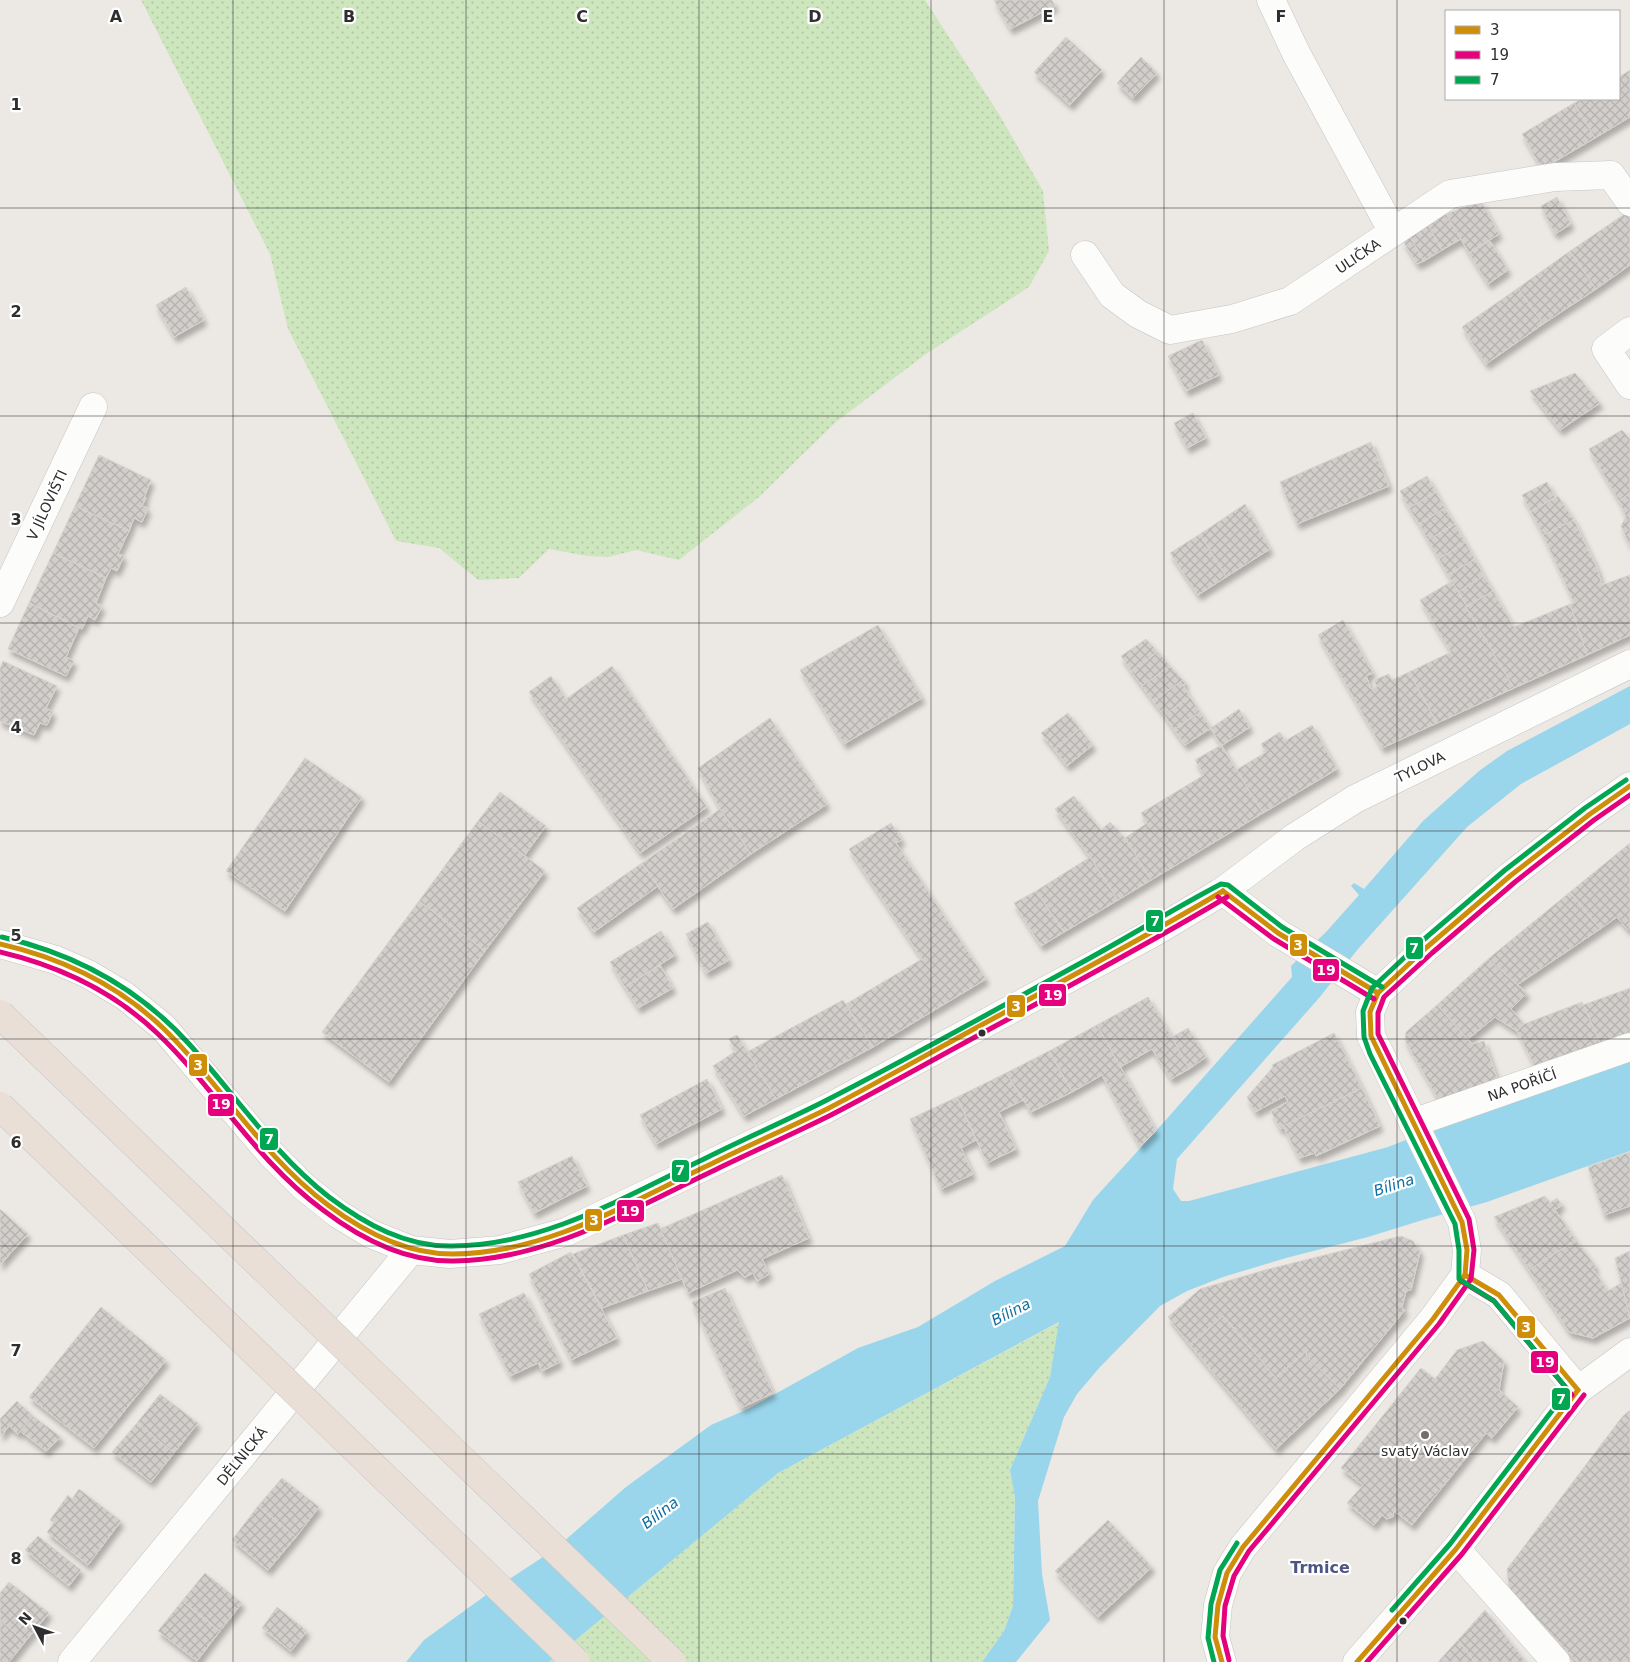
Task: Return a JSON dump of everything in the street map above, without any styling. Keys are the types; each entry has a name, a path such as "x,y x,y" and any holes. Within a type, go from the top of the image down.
{"highway":[{"path":"0,1014 672,1662"},
{"path":"0,1106 576,1662"}],"street":[{"path":"1270,0 1297,55 1393,232"},
{"name":"ULIČKA","path":"1086,255 1112,295 1138,314 1170,330 1232,319 1290,301 1450,194 1555,176 1610,175 1630,202"},
{"path":"1630,331 1606,349 1630,385"},
{"name":"V JÍLOVIŠTI","path":"0,604 93,407"},
{"name":"TYLOVA","path":"0,944 56,960 88,974 125,996 162,1027 270,1154 304,1187 338,1214 371,1234 411,1250 450,1254 500,1250 566,1232 826,1109 1151,934 1222,891 1295,837 1355,799 1630,664"},
{"path":"1222,1662 1215,1637 1218,1605 1227,1573 1239,1554 1433,1319 1465,1275 1467,1250 1462,1222 1371,1036 1370,1012 1378,993 1427,947 1510,876 1590,814 1630,786"},
{"path":"1222,891 1278,933 1378,993"},
{"name":"NA POŘÍČÍ","path":"1413,1123 1630,1048"},
{"name":"DĚLNICKÁ","path":"72,1662 411,1250"},
{"path":"1465,1275 1499,1295 1578,1390"},
{"path":"1358,1662 1456,1549 1578,1390 1630,1352"},
{"path":"1456,1549 1556,1662"}],"green space":[{"path":"141,0 925,0 999,114 1043,191 1049,251 1029,287 926,354 836,422 759,497 679,560 636,550 608,557 587,556 549,549 519,578 478,580 439,548 396,541 288,329 270,254"},
{"path":"1060,1322 1050,1377 1010,1470 1015,1498 1013,1606 1004,1631 982,1662 549,1662 778,1473"}],"water":[{"name":"Bílina","path":"1630,686 1630,724 1521,784 1467,827 1358,949 1319,998 1177,1159 1173,1189 1181,1201 1189,1201 1388,1147 1451,1122 1630,1060 1630,1151 1487,1202 1223,1277 1187,1291 1160,1306 1100,1367 1077,1394 1064,1417 1038,1501 1042,1574 1050,1620 1016,1662 982,1662 1004,1631 1013,1606 1015,1498 1010,1470 1050,1377 1059,1322 778,1473 549,1662 406,1662 424,1640 493,1590 555,1549 626,1487 711,1425 748,1409 858,1348 918,1327 995,1281 1065,1246 1093,1200 1292,977 1291,966 1327,931 1359,895 1351,886 1354,883 1364,889 1423,821 1479,771 1507,751"}],"building":[{"path":"994,0 1052,0 1055,6 1010,29"},
{"path":"1066,37 1102,70 1070,105 1034,72"},
{"path":"1141,57 1157,73 1133,98 1117,83"},
{"path":"1630,70 1630,117 1595,138 1574,103 1580,100 1620,100 1620,76"},
{"path":"1574,103 1595,138 1542,169 1522,134"},
{"path":"1557,197 1571,224 1555,234 1541,206"},
{"path":"1481,201 1499,234 1469,253 1446,214"},
{"path":"1626,213 1630,219 1630,265 1596,289 1570,251"},
{"path":"1446,214 1461,239 1442,250 1428,225"},
{"path":"1428,225 1442,250 1424,261 1410,237"},
{"path":"1410,237 1424,261 1417,264 1403,241"},
{"path":"1490,241 1508,270 1488,284 1469,253"},
{"path":"1570,251 1596,289 1543,324 1518,288"},
{"path":"186,287 204,320 174,337 156,305"},
{"path":"1518,288 1543,324 1486,364 1462,327"},
{"path":"1202,340 1219,375 1186,391 1168,356"},
{"path":"1575,373 1600,403 1560,430 1530,391"},
{"path":"1193,413 1206,438 1187,448 1174,423"},
{"path":"1622,430 1630,439 1630,493 1619,501 1589,449"},
{"path":"1371,442 1389,486 1297,524 1280,482"},
{"path":"99,455 151,480 142,506 148,508 142,522 134,518 129,531 75,506"},
{"path":"1427,476 1436,492 1409,508 1400,491"},
{"path":"1547,482 1555,497 1531,512 1522,495"},
{"path":"1436,492 1445,508 1419,524 1409,508"},
{"path":"1630,493 1630,546 1621,526 1626,517 1619,501"},
{"path":"1558,496 1574,520 1543,535 1531,512"},
{"path":"1245,504 1270,549 1226,577 1200,534"},
{"path":"75,506 129,531 118,554 124,556 117,571 111,568 106,578 53,553"},
{"path":"1445,508 1455,524 1428,540 1419,524"},
{"path":"1574,520 1597,568 1602,585 1630,575 1630,635 1587,655 1570,604 1574,603 1543,535"},
{"path":"1455,524 1465,542 1439,559 1428,540"},
{"path":"1200,534 1226,577 1198,595 1170,553"},
{"path":"1465,542 1475,559 1448,575 1439,559"},
{"path":"53,553 106,578 96,603 102,606 95,620 88,616 82,629 29,603"},
{"path":"1475,559 1484,576 1458,592 1448,575"},
{"path":"1484,576 1493,591 1466,607 1458,592"},
{"path":"1452,581 1514,688 1437,723 1409,672 1451,652 1420,600"},
{"path":"1493,591 1514,627 1570,604 1587,655 1514,688 1466,607"},
{"path":"29,603 79,628 66,657 74,661 66,676 8,649"},
{"path":"1343,620 1373,673 1366,676 1371,689 1377,687 1374,680 1389,674 1392,680 1409,672 1437,723 1382,748 1318,635"},
{"path":"878,625 922,698 844,744 800,670"},
{"path":"1146,639 1158,652 1131,671 1121,656"},
{"path":"1158,652 1170,666 1142,686 1131,671"},
{"path":"3,661 57,686 46,708 53,712 47,725 40,723 34,735 0,721 0,668"},
{"path":"612,666 707,807 640,853 529,692 551,676 566,699"},
{"path":"1170,666 1183,680 1153,701 1142,686"},
{"path":"1183,680 1186,683 1183,685 1190,697 1164,715 1153,701"},
{"path":"1190,697 1200,712 1174,730 1164,715"},
{"path":"1239,709 1250,727 1221,746 1211,728"},
{"path":"1200,712 1211,728 1185,745 1174,730"},
{"path":"1068,713 1080,729 1054,749 1041,733"},
{"path":"770,718 827,804 751,854 720,809 698,768"},
{"path":"1312,725 1337,769 1263,813 1236,770 1266,752 1261,744 1280,732 1285,741"},
{"path":"1080,729 1093,745 1067,766 1054,749"},
{"path":"1221,745 1263,813 1151,880 1125,838 1147,823 1141,813 1204,775 1195,760"},
{"path":"305,758 362,797 285,911 226,871"},
{"path":"500,792 546,826 524,856 478,821"},
{"path":"1074,796 1101,830 1110,822 1125,838 1151,880 1118,900 1055,809"},
{"path":"720,809 751,854 673,909 642,863"},
{"path":"478,821 545,871 485,951 419,901"},
{"path":"891,823 902,840 896,843 986,979 873,1047 846,1004 922,959 849,849"},
{"path":"1630,843 1630,928 1628,930 1617,917 1600,929 1570,892"},
{"path":"1090,857 1118,900 1064,932 1036,891"},
{"path":"642,863 658,886 594,932 577,908"},
{"path":"1036,891 1064,932 1041,946 1014,903"},
{"path":"1570,892 1600,929 1517,985 1488,959"},
{"path":"419,901 485,951 389,1082 322,1032"},
{"path":"708,922 729,960 706,973 686,934"},
{"path":"661,931 675,955 625,987 610,962"},
{"path":"1488,959 1527,993 1511,1009 1524,1024 1517,1031 1495,1017 1468,1039 1437,1005"},
{"path":"660,965 673,988 638,1008 625,987"},
{"path":"1630,988 1630,1032 1600,1043 1583,1005"},
{"path":"1148,997 1189,1069 1171,1079 1152,1049 1120,1067 1097,1025"},
{"path":"843,1000 873,1047 776,1099 747,1052"},
{"path":"1582,1002 1600,1043 1535,1067 1517,1031 1524,1024"},
{"path":"1437,1005 1472,1044 1484,1041 1498,1081 1444,1100 1437,1097 1405,1040 1406,1032"},
{"path":"1097,1025 1156,1131 1140,1147 1102,1075 1072,1092 1049,1051"},
{"path":"1188,1028 1206,1057 1189,1069 1172,1037"},
{"path":"1334,1033 1362,1088 1280,1129 1271,1111 1288,1102 1285,1096 1255,1112 1247,1097 1273,1067 1272,1065"},
{"path":"737,1035 776,1099 744,1116 713,1066 736,1051 729,1039"},
{"path":"1049,1051 1072,1092 1031,1112 1006,1073"},
{"path":"1006,1073 1023,1100 999,1112 1016,1149 987,1163 957,1097"},
{"path":"707,1079 722,1109 656,1144 640,1115"},
{"path":"1362,1088 1380,1126 1316,1156 1315,1153 1299,1158 1283,1126"},
{"path":"957,1097 976,1140 961,1148 973,1174 941,1189 910,1119"},
{"path":"1630,1152 1630,1206 1604,1215 1588,1167"},
{"path":"572,1156 587,1186 534,1213 518,1182"},
{"path":"782,1175 809,1238 762,1259 769,1274 757,1281 753,1273 745,1277 737,1270 688,1293 660,1229"},
{"path":"1545,1196 1550,1203 1557,1198 1562,1205 1555,1210 1576,1240 1529,1270 1494,1217"},
{"path":"0,1209 28,1234 0,1265"},
{"path":"658,1223 682,1279 648,1291 623,1235"},
{"path":"623,1235 648,1291 602,1308 573,1254"},
{"path":"1401,1236 1413,1241 1420,1252 1411,1290 1406,1291 1402,1307 1405,1310 1340,1389 1306,1356 1307,1350 1276,1378 1223,1316 1190,1345 1168,1317 1200,1289 1265,1270"},
{"path":"1576,1240 1596,1267 1593,1269 1608,1291 1621,1283 1630,1318 1593,1338 1569,1332 1529,1270"},
{"path":"1630,1251 1630,1318 1615,1258"},
{"path":"571,1252 617,1338 571,1360 529,1274"},
{"path":"725,1288 773,1393 741,1408 692,1302"},
{"path":"524,1293 560,1362 542,1371 538,1363 510,1376 479,1314"},
{"path":"101,1307 166,1360 94,1448 29,1397"},
{"path":"1223,1316 1276,1378 1307,1350 1306,1356 1340,1389 1276,1449 1190,1345"},
{"name":"svatý Václav","path":"1483,1341 1504,1361 1499,1390 1518,1407 1492,1438 1486,1433 1412,1525 1394,1511 1393,1517 1386,1519 1382,1515 1374,1525 1347,1503 1363,1485 1341,1468 1421,1368 1435,1379 1457,1350"},
{"path":"160,1394 198,1423 174,1453 137,1423"},
{"path":"17,1401 33,1416 18,1434 9,1426 1,1436 0,1419"},
{"path":"1630,1410 1630,1424 1622,1417"},
{"path":"33,1416 61,1437 46,1451 20,1431"},
{"path":"1622,1417 1630,1424 1630,1662 1577,1662 1509,1588 1507,1569"},
{"path":"137,1423 174,1453 151,1482 112,1452"},
{"path":"282,1478 319,1507 296,1537 258,1506"},
{"path":"79,1489 121,1521 88,1565 47,1532 54,1523 50,1520 68,1495 72,1499"},
{"path":"258,1506 296,1537 268,1570 232,1540"},
{"path":"1108,1520 1152,1567 1098,1617 1055,1571"},
{"path":"38,1536 81,1570 69,1586 25,1550"},
{"path":"205,1573 242,1603 220,1631 182,1601"},
{"path":"9,1582 49,1613 25,1642 0,1620 0,1593"},
{"path":"182,1601 220,1631 197,1661 158,1631"},
{"path":"277,1607 307,1631 291,1651 262,1628"},
{"path":"1485,1610 1526,1662 1475,1662 1458,1640"},
{"path":"0,1620 25,1642 9,1662 0,1662"},
{"path":"1458,1640 1475,1662 1438,1662"}],"transit line":[{"name":"7","path":"1392,1610 1450,1544 1568,1390 1494,1301 1459,1279 1459,1250 1455,1224 1370,1054 1364,1037 1363,1011 1372,988 1422,941 1505,870 1585,808 1626,780"},
{"name":"3","path":"1222,1662 1215,1637 1218,1605 1227,1573 1243,1547 1433,1319 1465,1275 1467,1250 1462,1222 1371,1036 1370,1012 1378,993 1427,947 1510,876 1590,814 1630,786"},
{"name":"19","path":"1229,1660 1223,1636 1225,1606 1234,1576 1249,1551 1439,1324 1471,1279 1474,1250 1469,1219 1378,1034 1378,1013 1384,997 1515,882 1594,820 1630,795"},
{"name":"7","path":"2,937 29,944 80,964 104,976 149,1006 190,1045 256,1124 291,1162 309,1180 343,1207 372,1225 402,1238 418,1243 452,1246 486,1244 519,1238 551,1228 614,1203 807,1110 886,1069 1221,884 1228,885 1282,927 1382,987"},
{"name":"3","path":"1223,891 1278,933 1378,993"},
{"name":"3","path":"0,944 66,965 107,986 145,1012 163,1028 204,1072 283,1165 304,1186 342,1215 386,1240 402,1246 435,1253 452,1254 487,1252 521,1245 587,1223 619,1209 829,1108 1111,955 1223,891"},
{"name":"19","path":"1218,897 1274,939 1374,999"},
{"name":"19","path":"0,952 43,965 84,982 104,993 140,1018 157,1033 198,1077 277,1170 299,1191 338,1221 368,1239 401,1253 418,1258 454,1261 489,1258 523,1252 589,1230 621,1216 853,1104 1115,961 1227,897"},
{"name":"3","path":"1465,1275 1499,1295 1578,1390"},
{"name":"19","path":"1461,1281 1494,1301 1572,1395"},
{"name":"3","path":"1357,1662 1456,1549 1578,1390"},
{"name":"19","path":"1367,1662 1462,1554 1584,1395"},
{"name":"7","path":"1214,1662 1208,1638 1211,1604 1220,1570 1237,1543"}],"place":[{"name":"svatý Václav","path":"1425,1435"}],"district":[{"name":"Trmice","path":"1320,1567"}]}
